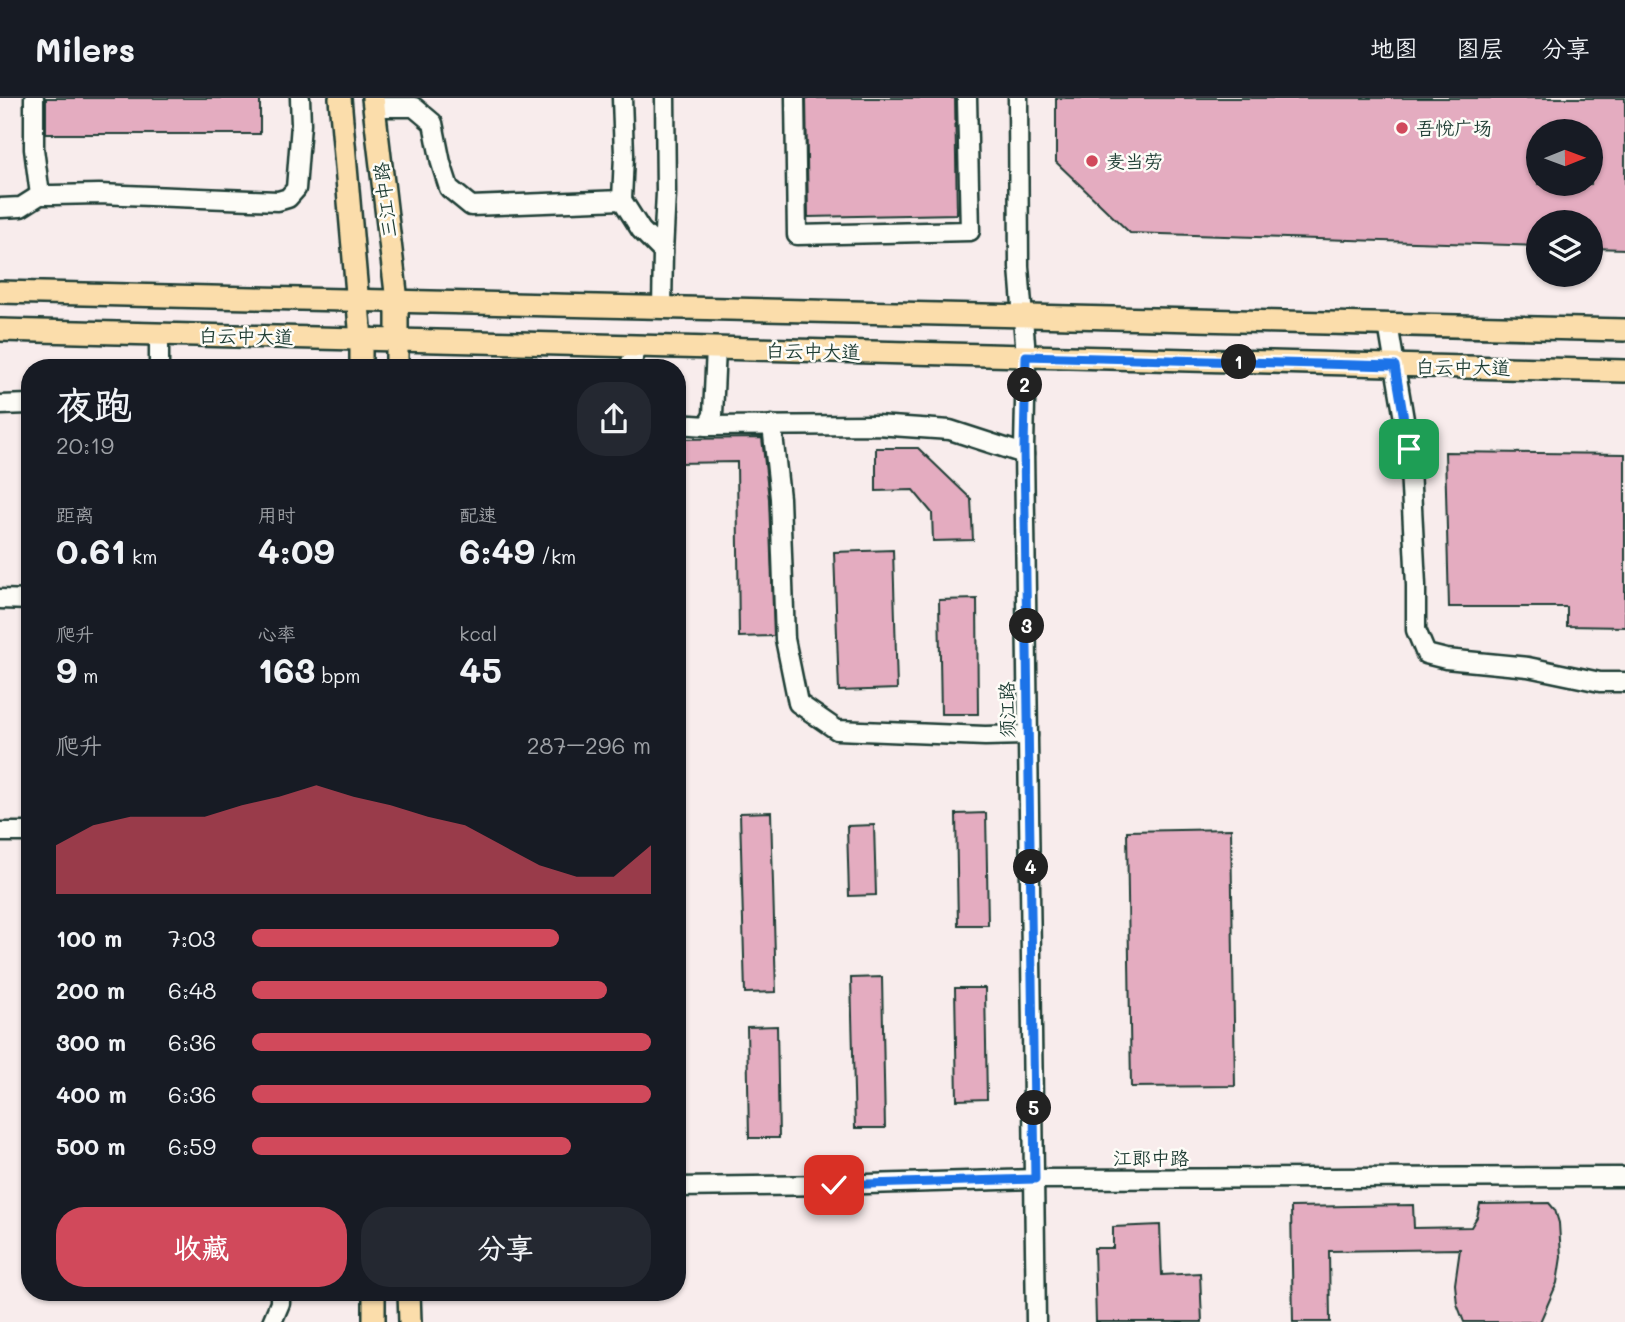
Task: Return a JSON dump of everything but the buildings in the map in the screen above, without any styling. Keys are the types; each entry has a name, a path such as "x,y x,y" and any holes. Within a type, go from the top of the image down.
{"main road":[{"name":"三江中路","path":"340,98 361,359"},
{"name":"三江中路","path":"373,102 397,301 397,359"},
{"name":"白云中大道","path":"0,292 1625,330"},
{"name":"白云中大道","path":"0,330 1625,372"},
{"path":"374,1301 374,1322"},
{"path":"409,1301 410,1322"}],"street":[{"path":"34,98 34,149 40,195"},
{"path":"0,208 21,207 40,195 99,194 278,201 288,198 296,189 301,124 300,98"},
{"path":"622,98 622,200 642,230 663,252"},
{"path":"662,308 666,193 665,98"},
{"path":"795,98 797,235 970,231 967,98"},
{"name":"须江路","path":"1018,98 1019,267 1026,356 1024,454 1037,1322"},
{"path":"373,102 414,107 433,123 449,188 471,206 622,200"},
{"path":"1388,324 1409,449 1416,630 1426,654 1446,659 1528,667 1600,682 1625,682"},
{"path":"159,334 159,359"},
{"path":"632,359 639,346"},
{"path":"707,426 713,415 716,348"},
{"path":"0,405 21,404"},
{"path":"686,425 876,425 950,430 1024,454"},
{"path":"772,425 780,498 785,639 798,704 837,730 985,736 1028,735"},
{"path":"0,599 21,600"},
{"path":"0,832 21,832"},
{"name":"江郎中路","path":"686,1187 1035,1179 1625,1177"},
{"path":"272,1322 280,1301"}],"place":[{"name":"吾悦广场","path":"1402,128"},
{"name":"麦当劳","path":"1092,161"}],"route":[{"path":"834,1185 1035,1179 1024,448 1026,356 1395,366 1409,449"}]}
